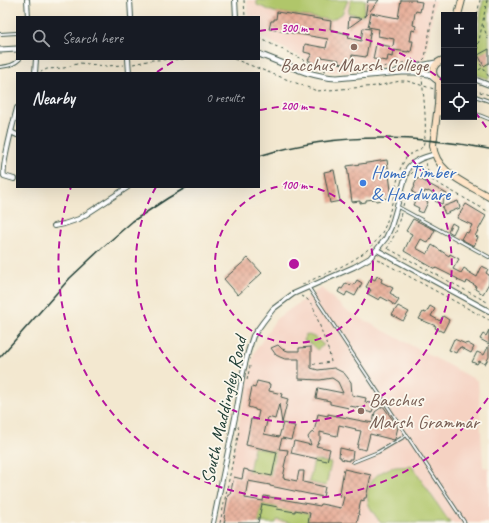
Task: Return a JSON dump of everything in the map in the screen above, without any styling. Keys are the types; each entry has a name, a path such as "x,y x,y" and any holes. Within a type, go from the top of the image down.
{"main road":[{"path":"460,12 462,0"},
{"path":"436,127 440,81 434,76 433,71 436,63 441,60"},
{"path":"441,110 433,140 433,148 437,160 451,175 489,197"}],"street":[{"path":"27,0 28,16"},
{"path":"130,0 131,16"},
{"path":"235,0 236,16"},
{"path":"0,50 16,49"},
{"path":"260,54 311,74 328,78 415,72 429,74 440,81"},
{"path":"35,72 36,60"},
{"path":"128,60 129,72"},
{"path":"349,77 436,63"},
{"path":"477,81 489,86"},
{"path":"14,179 4,176 3,174 16,112"},
{"path":"11,132 16,134"},
{"name":"South Maddingley Road","path":"213,523 243,372 253,336 273,309 293,294 308,289 370,258 386,238 391,227 408,168 415,161 435,154"},
{"path":"54,226 79,219 126,188"},
{"path":"377,250 489,311"}],"lane":[{"path":"0,34 16,33"},
{"path":"0,67 15,64 19,60"},
{"path":"477,96 489,101"},
{"path":"477,114 489,118"},
{"path":"398,206 489,257"},
{"path":"308,289 465,523"},
{"path":"353,462 378,452 407,435"}],"path":[{"path":"244,0 245,16"},
{"path":"422,60 425,58 435,0"},
{"path":"477,16 480,0"},
{"path":"487,0 476,56 489,77"},
{"path":"483,24 489,42"},
{"path":"260,38 330,73"},
{"path":"41,72 47,69 64,68 80,64 105,66 129,65 152,60"},
{"path":"364,70 407,63"},
{"path":"477,71 483,68"},
{"path":"311,365 331,362 313,306 307,299 300,296 308,289 302,284 351,262 362,255 381,236 387,221 401,169 406,158 408,155 420,149 424,144 426,131 423,86"},
{"path":"477,91 489,95"},
{"path":"420,149 424,157 430,179 489,212"},
{"path":"410,177 413,172 419,169 427,168"},
{"path":"406,194 396,232 388,249 489,303"},
{"path":"384,254 377,259 489,320"},
{"path":"247,381 250,365"},
{"path":"220,523 239,432 238,423"}],"shaded area":[{"name":"Bacchus Marsh College","path":"247,0 435,0 425,59 348,72 331,72 260,36 260,16 248,16"},
{"name":"Bacchus Marsh Grammar","path":"321,288 347,311 478,381 483,467 489,468 489,523 218,523 254,353 276,319"}],"green space":[{"path":"257,0 348,0 342,14 331,20 274,12 257,5"},
{"path":"351,0 366,0 363,16 348,13"},
{"path":"483,0 489,0 489,79 477,75 477,37"},
{"path":"306,334 314,337 324,345 317,350 311,344 304,341"},
{"path":"254,447 275,452 270,476 249,472"},
{"path":"314,460 331,463 326,486 309,482"},
{"path":"411,465 450,523 381,523 374,514 368,500 368,490 376,476 388,469"},
{"path":"262,504 295,512 295,510 309,513 308,523 292,523 277,520 276,523 258,523"}],"building":[{"path":"368,0 379,0 365,17"},
{"path":"401,0 416,0 415,1 422,2 420,12 416,11 415,13 413,25 416,26 415,31 412,30 410,41 413,41 411,52 394,50 393,57 388,56 387,61 373,59 376,44 393,47 394,39 378,36 379,29 368,27 371,13 398,18"},
{"path":"277,12 331,21 330,29 349,35 348,38 361,41 363,28 371,29 366,57 352,55 350,65 338,63 339,60 321,57 317,65 308,60 312,54 304,52 305,44 326,48 328,39 269,29 271,21 276,19"},
{"path":"349,17 362,18 348,28"},
{"path":"489,49 489,63 484,66 478,55"},
{"path":"387,160 391,190 388,198 376,201 375,199 366,200 366,202 360,203 360,201 352,202 347,166"},
{"path":"334,170 340,201 330,203 324,172"},
{"path":"418,178 447,194 442,204 435,201 438,196 425,191 422,198 428,202 423,213 418,211 419,208 413,205 418,195 412,192"},
{"path":"458,201 460,208 445,214 442,207"},
{"path":"466,204 486,216 475,236 478,237 474,246 461,239 465,232 468,233 472,225 457,218"},
{"path":"413,219 435,230 428,243 421,239 416,248 427,254 432,245 449,256 450,254 459,259 453,269 461,273 464,268 477,277 482,266 488,269 486,273 489,275 489,283 483,294 475,289 476,286 467,281 466,284 457,280 458,279 436,268 435,269 404,251 412,234 406,231"},
{"path":"452,223 457,226 453,234 448,231"},
{"path":"248,258 262,273 238,295 224,279"},
{"path":"377,276 382,279 381,282 393,288 390,293 399,300 395,306 381,297 379,300 368,294 371,290 366,287 371,278 375,280"},
{"path":"357,280 362,283 355,296 347,292 345,296 338,292 346,283 354,285"},
{"path":"398,306 409,312 403,321 392,315"},
{"path":"430,306 435,309 431,316 440,321 443,316 449,320 443,332 435,328 436,326 419,319 423,312 426,313"},
{"path":"489,330 489,344 480,339 483,334 486,336"},
{"path":"454,339 474,347 471,353 460,347 456,353 449,350"},
{"path":"278,345 282,349 288,351 299,351 299,348 311,347 311,368 318,370 334,368 344,373 351,382 352,395 366,398 365,402 374,404 372,413 365,411 365,409 350,406 349,408 330,404 330,401 316,398 318,388 343,393 338,382 332,378 320,380 299,379 299,359 285,359 276,355 271,348"},
{"path":"489,345 489,357 485,364 479,361 477,364 472,362 477,352 484,355"},
{"path":"257,381 270,384 269,391 282,394 281,397 288,399 282,423 279,404 275,419 268,417 264,434 279,437 283,423 295,426 291,440 282,438 279,449 288,450 283,478 297,481 299,471 304,471 303,482 325,487 323,497 248,481 245,498 263,501 264,496 320,506 321,504 341,508 344,497 340,496 340,493 344,469 371,475 366,498 364,498 364,501 361,500 357,523 308,523 310,513 277,509 278,507 262,504 258,523 224,523 228,495 230,495 234,477 242,479 244,469 272,476 277,452 246,445 251,419 257,420 259,411 248,407 252,387 255,388"},
{"path":"383,406 398,427 394,440 370,434 366,450 357,448 361,431 339,425 337,436 320,432 320,440 316,446 330,449 327,461 291,453 294,441 311,445 308,437 314,432 318,414 328,416 328,414 373,423 375,412"},
{"path":"340,448 353,451 352,459 349,459 349,461 341,459 341,457 339,457"}],"railway":[{"path":"260,156 288,148 316,143 345,139 374,138 431,140 489,149"},
{"path":"0,357 70,278 103,247 133,221 185,188"}],"place":[{"name":"Bacchus Marsh College","path":"354,47"},
{"name":"Home Timber & Hardware","path":"363,183"},
{"name":"Bacchus Marsh Grammar","path":"361,411"}]}
